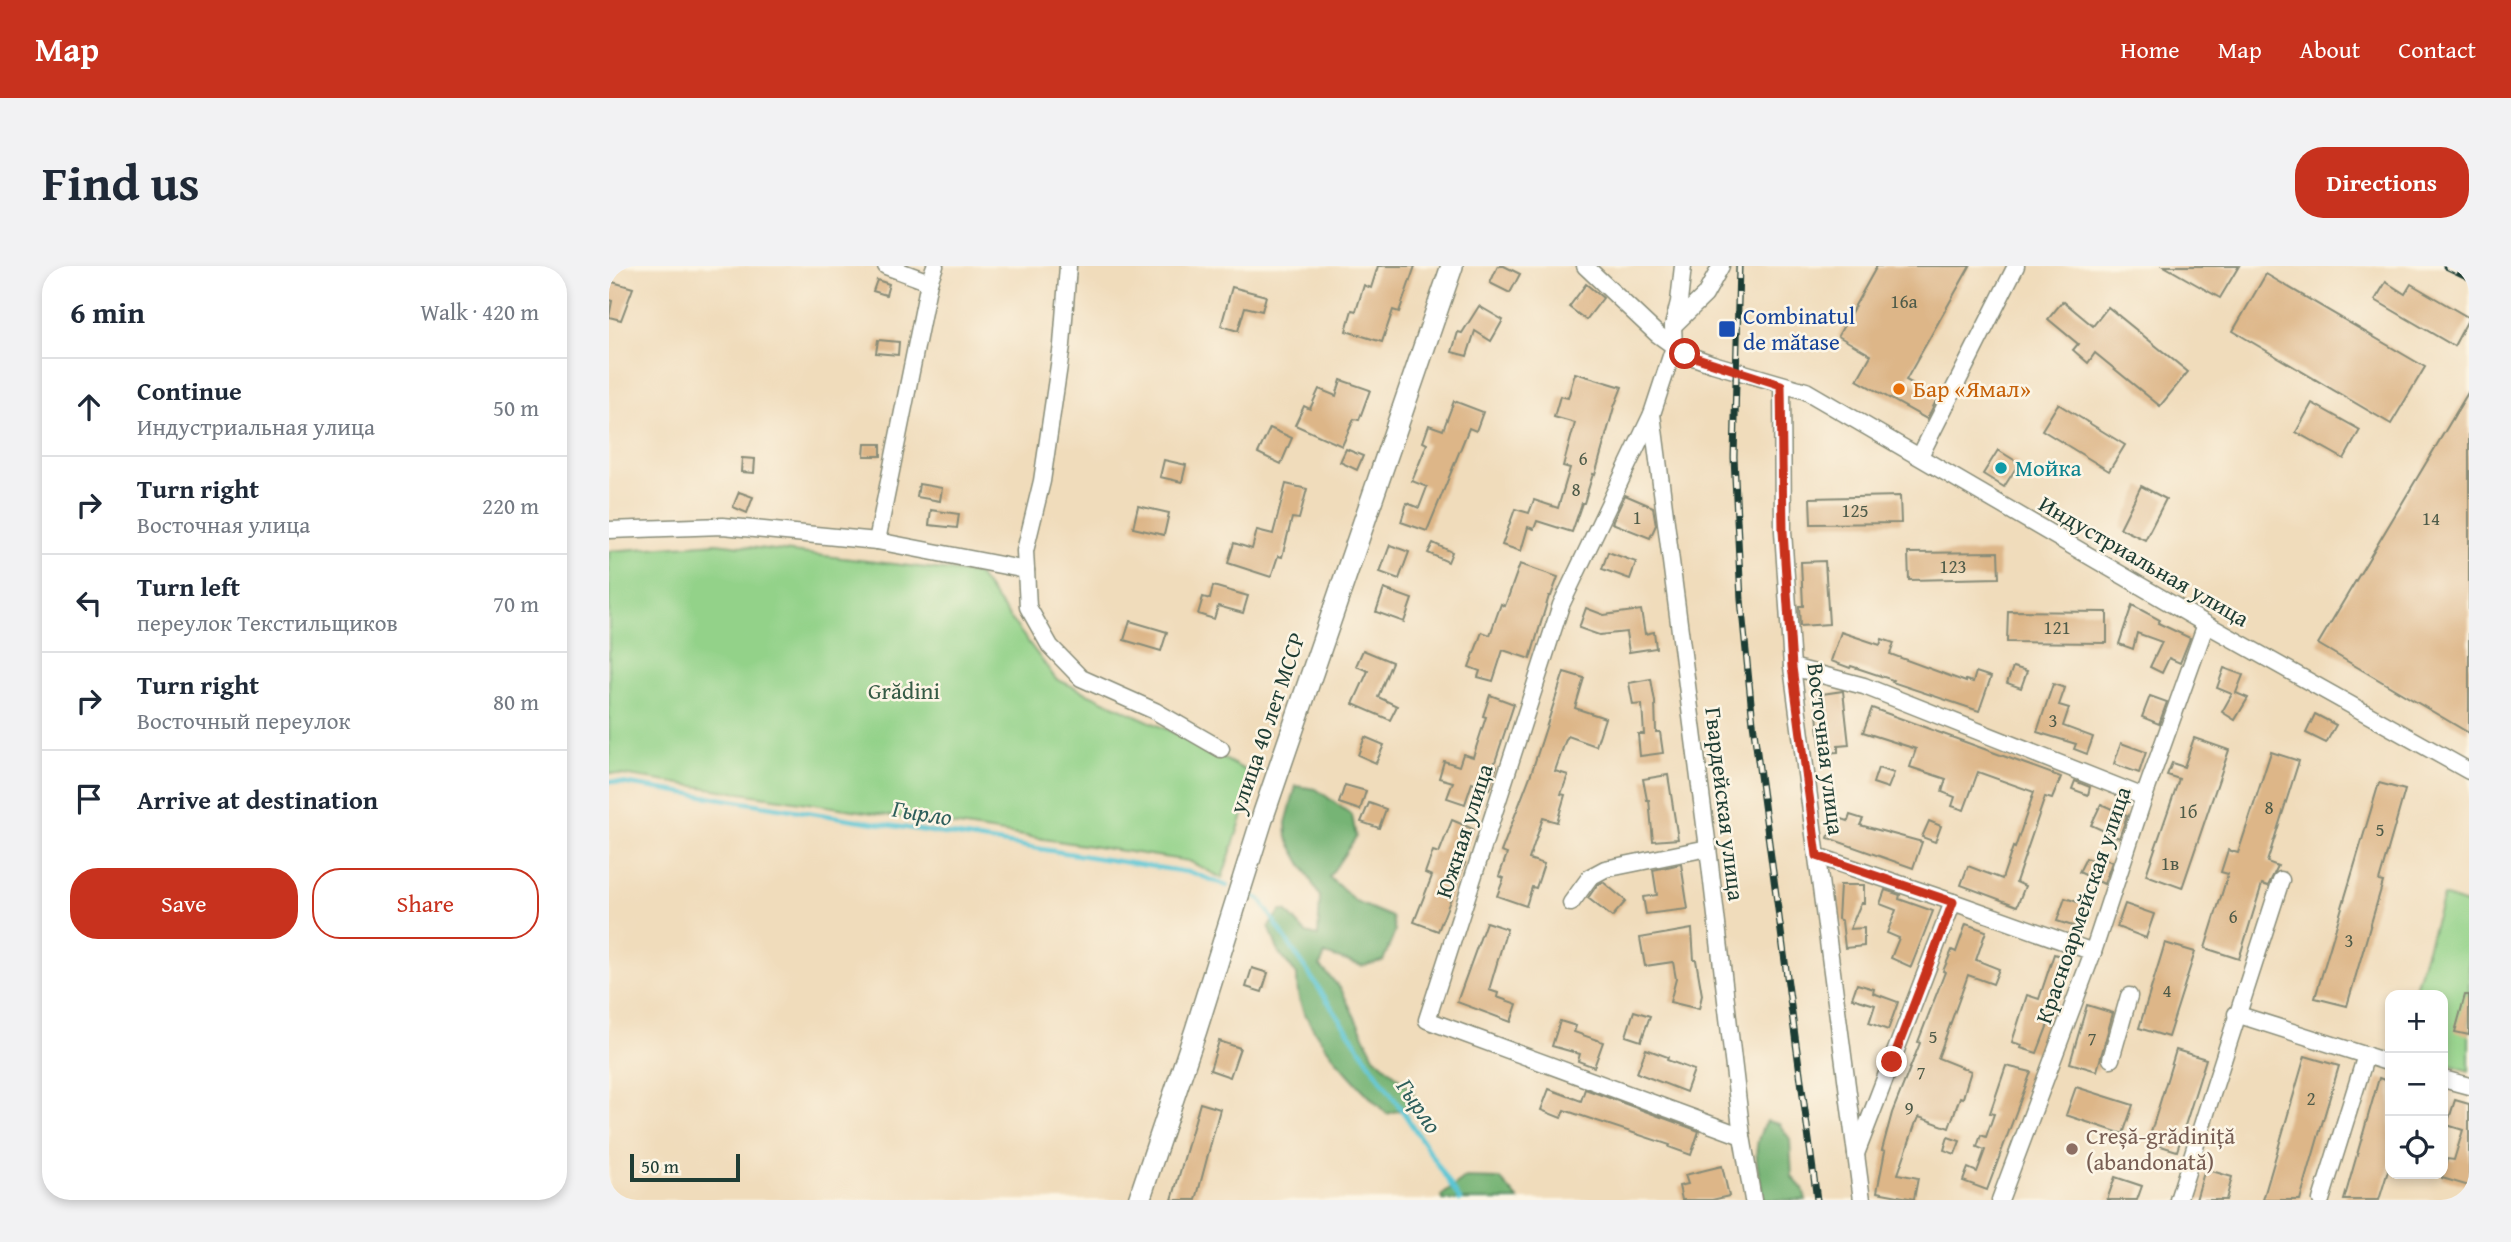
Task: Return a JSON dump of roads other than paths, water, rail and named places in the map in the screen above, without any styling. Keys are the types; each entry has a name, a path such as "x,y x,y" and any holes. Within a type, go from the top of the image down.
{"main road":[{"name":"улица 40 лет МССР","path":"1139,1200 1196,1030 1263,813 1452,266"}],"street":[{"path":"886,266 929,282"},
{"path":"877,541 929,282 935,266"},
{"path":"1068,266 1062,345 1042,481 1025,551 1028,607 1050,646 1081,678 1155,711 1221,749"},
{"name":"Индустриальная улица","path":"1585,266 1674,347 1698,359 1806,391 2206,624 2469,771"},
{"path":"1674,347 1673,326 1683,266"},
{"path":"1673,326 1705,295 1721,266"},
{"path":"1920,456 2016,266"},
{"name":"Южная улица","path":"1674,347 1652,414 1561,605 1427,1020 1742,1136"},
{"name":"Восточная улица","path":"1781,385 1783,531 1792,667 1862,1200"},
{"name":"Гвардейская улица","path":"1652,414 1742,1136 1753,1200"},
{"path":"609,530 723,526 877,541 1026,570"},
{"name":"Красноармейская улица","path":"2000,1200 2093,952 2144,797 2206,624"},
{"path":"1792,667 1864,686 2144,797"},
{"path":"1571,903 1590,877 1605,869 1708,848"},
{"path":"1817,856 2093,952"},
{"path":"2178,1200 2281,880"},
{"path":"1855,1157 1953,902"},
{"path":"2111,1059 2129,996"},
{"path":"2236,1014 2385,1061"},
{"path":"2321,1200 2366,1055"},
{"path":"2448,1080 2469,1086"}],"waterway":[{"name":"Гырло","path":"609,781 1193,873 1227,886"},
{"name":"Гырло","path":"1251,895 1260,899 1460,1200"}],"railway":[{"path":"1739,266 1734,457 1741,600 1753,723 1817,1200"},
{"path":"2446,266 2469,277"}],"place":[{"name":"Combinatul de mătase","path":"1727,329"},
{"name":"Бар «Ямал»","path":"1899,389"},
{"name":"Мойка","path":"2001,468"},
{"name":"Creșă-grădiniță (abandonată)","path":"2072,1149"}],"park label":[{"name":"Grădini","path":"904,691"}]}
